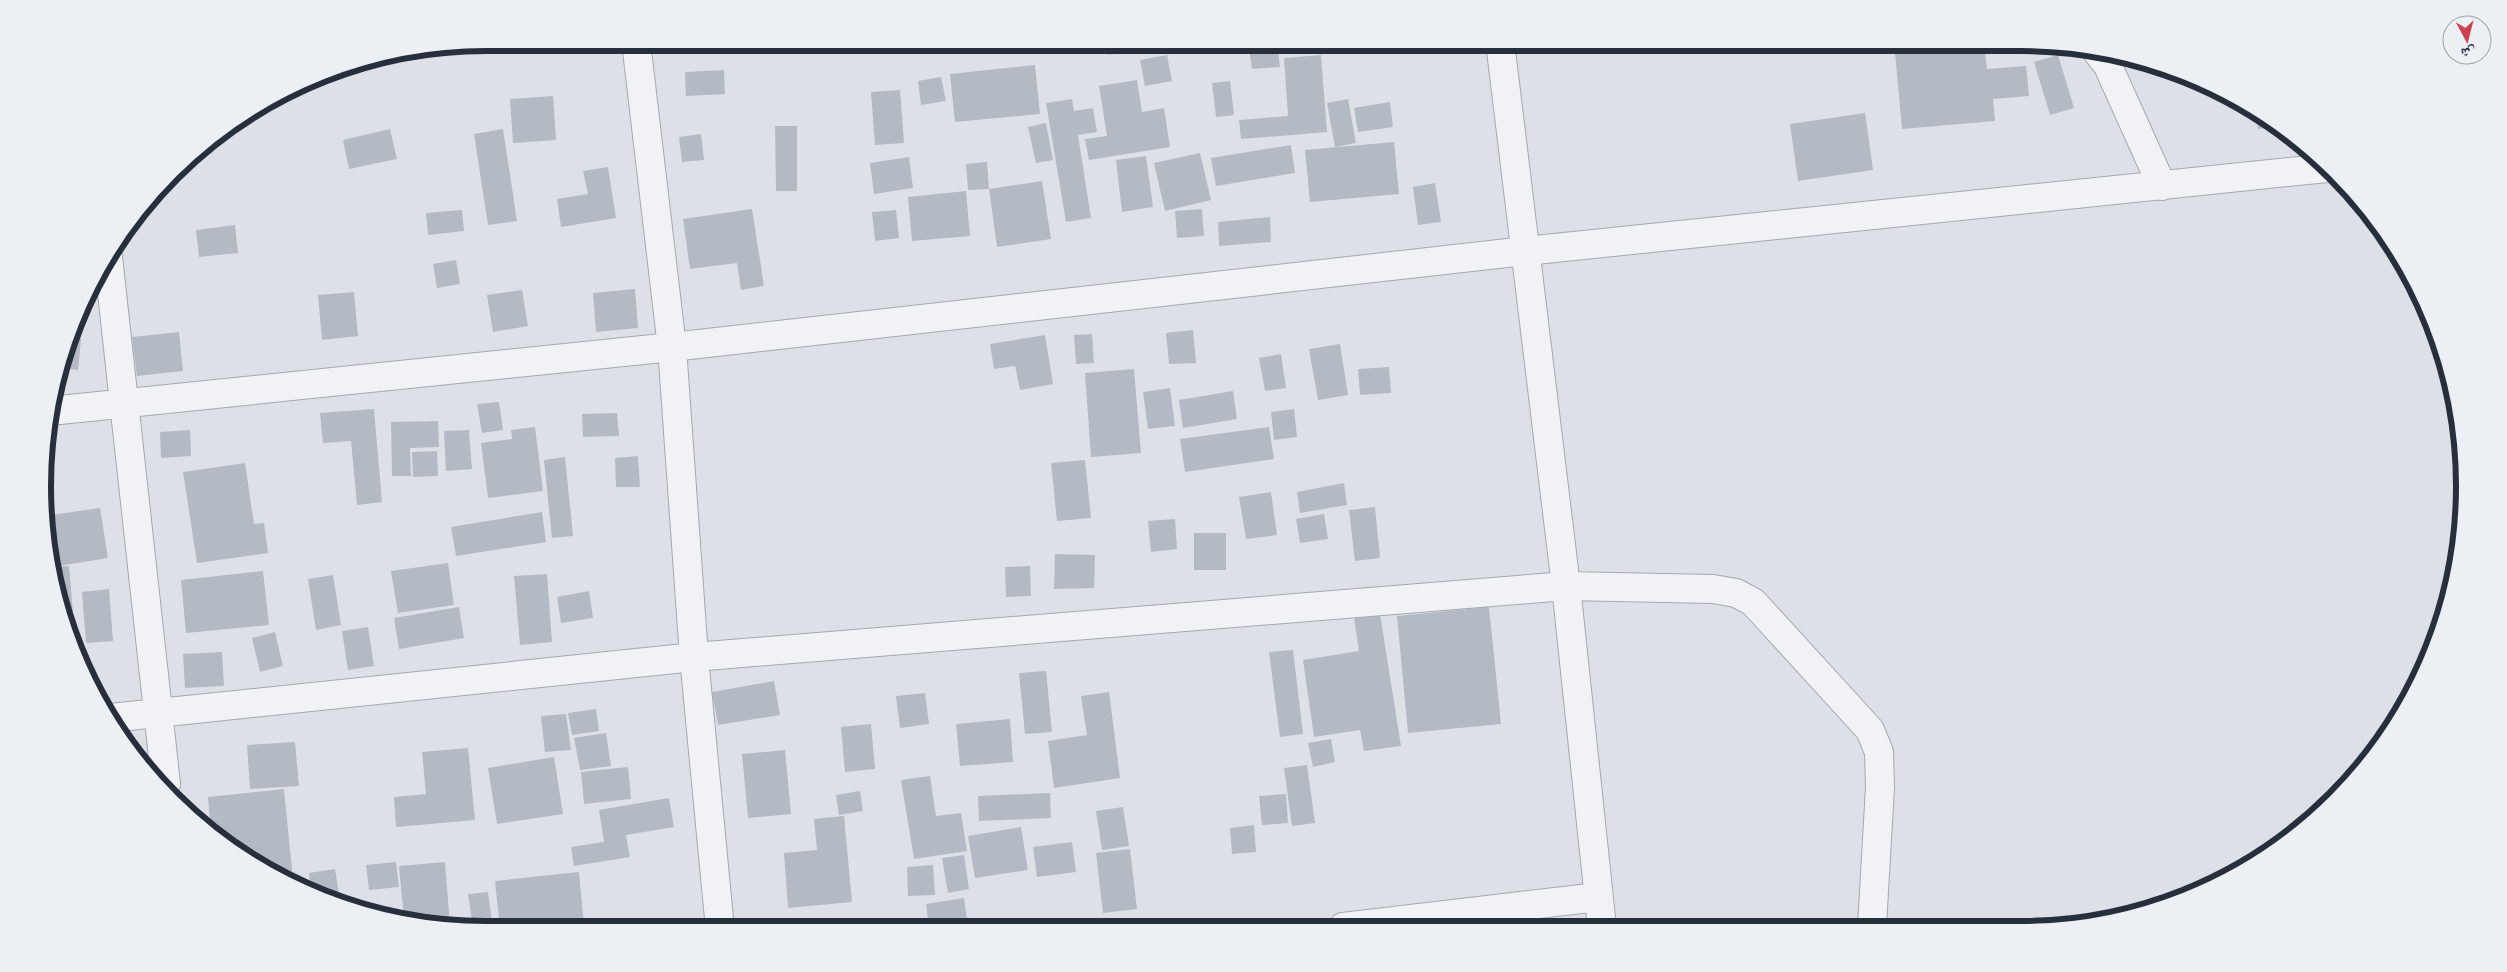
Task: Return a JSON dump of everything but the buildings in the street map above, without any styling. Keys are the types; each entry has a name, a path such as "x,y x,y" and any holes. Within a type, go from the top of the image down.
{"street":[{"path":"637,51 672,347 694,657 719,921"},
{"path":"1501,51 1566,586 1601,921"},
{"path":"2103,59 2108,66 2162,186"},
{"path":"58,410 672,347 1526,251 2318,169"},
{"path":"109,269 166,780"},
{"path":"118,717 694,657 1566,586 1713,589 1736,593 1753,602 1870,730 1880,752 1880,787 1872,921"},
{"path":"1394,921 1598,897"}]}
